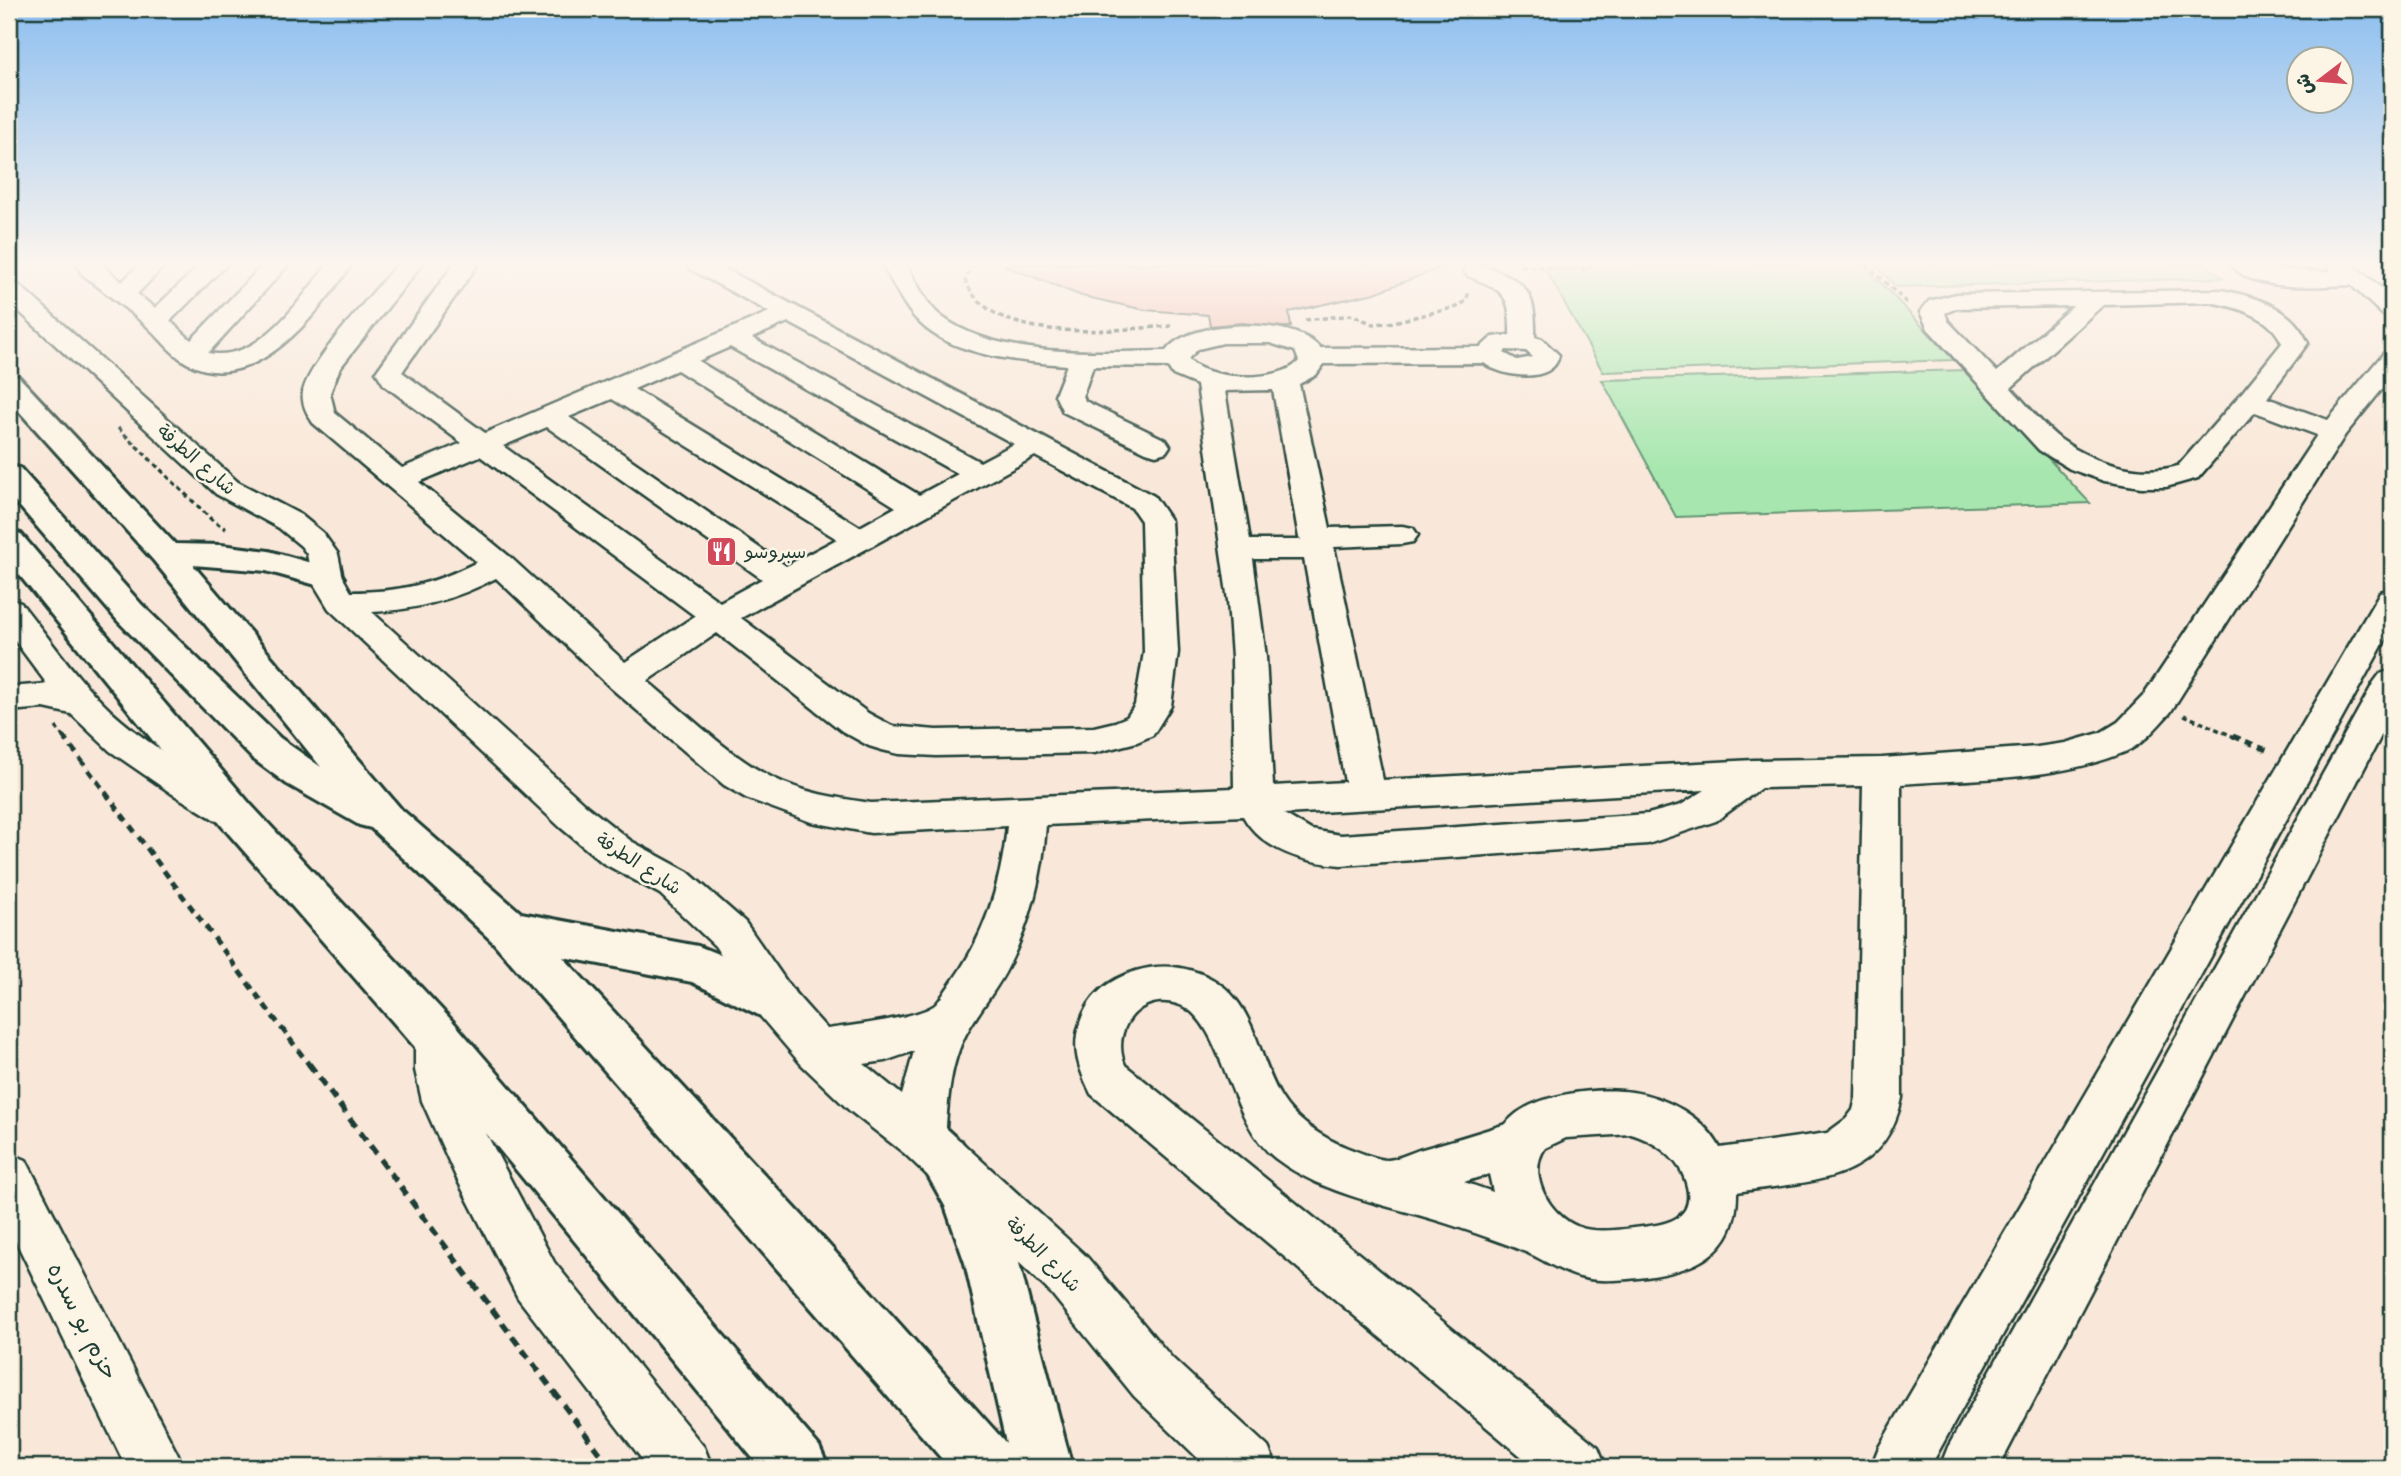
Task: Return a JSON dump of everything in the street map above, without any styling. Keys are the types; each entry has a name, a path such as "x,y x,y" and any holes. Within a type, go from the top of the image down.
{"main road":[{"path":"9,383 166,554 387,821 509,929 791,1241 988,1467"},
{"path":"9,475 130,613 266,748 301,775 387,821"},
{"path":"9,541 236,815 438,1040 798,1467"},
{"path":"166,554 210,554 270,561 334,590"},
{"path":"509,929 698,965 742,984 777,1004"},
{"path":"932,1147 966,1193 992,1263 1042,1467"}],"street":[{"name":"شارع الطرفة","path":"69,333 227,488 241,498 293,523 314,541 324,555 334,590 574,817 617,852 674,883 730,934 777,1004 817,1050 867,1096 932,1147 1069,1275 1153,1377 1248,1467"},
{"path":"169,333 197,359 220,362 259,351 280,333"},
{"path":"192,355 213,333"},
{"path":"355,333 327,367 316,393 317,405 332,427 400,480 499,564 623,680 737,775 783,799 840,814 872,818 1754,774 1882,772 2037,760 2090,750 2131,731 2157,704 2333,431 2392,360"},
{"path":"415,333 393,363 389,372 393,379 718,617 855,722 891,739 917,744 1094,740 1140,726 1153,706 1161,652 1156,522 1143,502 1037,443 826,333"},
{"path":"400,480 742,333"},
{"path":"948,333 1007,350 1083,358 1175,359"},
{"path":"1312,356 1307,370 1285,380 1247,383 1210,380 1185,373 1177,366 1175,359 1177,351 1195,340 1238,334 1291,339 1301,344 1312,356 1491,355 1505,366 1539,366 1545,361 1546,355 1542,349 1522,342 1522,333"},
{"path":"1945,333 2049,444 2091,467 2114,475 2141,478 2166,478 2188,472 2250,401 2295,342 2293,333"},
{"path":"1996,387 2057,333"},
{"path":"732,337 980,474"},
{"path":"1083,358 1069,395 1073,406 1156,446"},
{"path":"678,360 919,508"},
{"path":"1210,380 1237,550 1249,657 1254,801 1261,815 1286,837 1304,845 1342,850 1648,829 1709,808 1732,786 1754,774"},
{"path":"1285,380 1367,795"},
{"path":"613,388 860,540"},
{"path":"2250,401 2333,431"},
{"path":"549,416 786,581"},
{"path":"623,680 718,617 1037,443"},
{"path":"1237,550 1402,535"},
{"path":"334,590 391,601 445,590 499,564"},
{"path":"404,657 408,636 418,617 445,590"},
{"path":"1899,1467 2297,762 2392,599"},
{"path":"14,629 109,730 143,757 236,815"},
{"path":"1968,1467 2392,682"},
{"path":"14,698 44,696 82,704"},
{"path":"1708,1173 1828,1155 1846,1149 1860,1140 1876,1114 1879,1098 1882,772"},
{"path":"932,1147 926,1087 932,1063 951,1019 987,966 1007,921 1020,877 1028,812"},
{"path":"1389,1183 1522,1141 1545,1122 1560,1118 1631,1113 1662,1123 1690,1144 1708,1173 1713,1204 1710,1218 1703,1230 1678,1247 1599,1257 1561,1246 1545,1235 1466,1206 1389,1183 1321,1161 1275,1127 1251,1086 1236,1041 1224,1018 1209,999 1195,990 1161,984 1144,987 1128,993 1114,1003 1103,1017 1096,1032 1095,1048 1099,1065 1107,1079 1578,1467"},
{"path":"817,1050 886,1041 951,1019"},
{"path":"438,1040 438,1070 445,1101 473,1161 536,1280 684,1467"},
{"path":"1522,1141 1513,1171 1514,1187 1520,1204 1545,1235"},
{"name":"حزم بو سدره","path":"9,1175 156,1467"}],"path":[{"path":"14,698 57,728 610,1467"},
{"path":"2157,704 2297,762"}],"green space":[{"path":"1581,333 1928,333 1954,360 1603,372"},
{"path":"1966,370 2090,503 1676,517 1602,380"}],"place":[{"name":"سبروسو","path":"722,551"}]}
